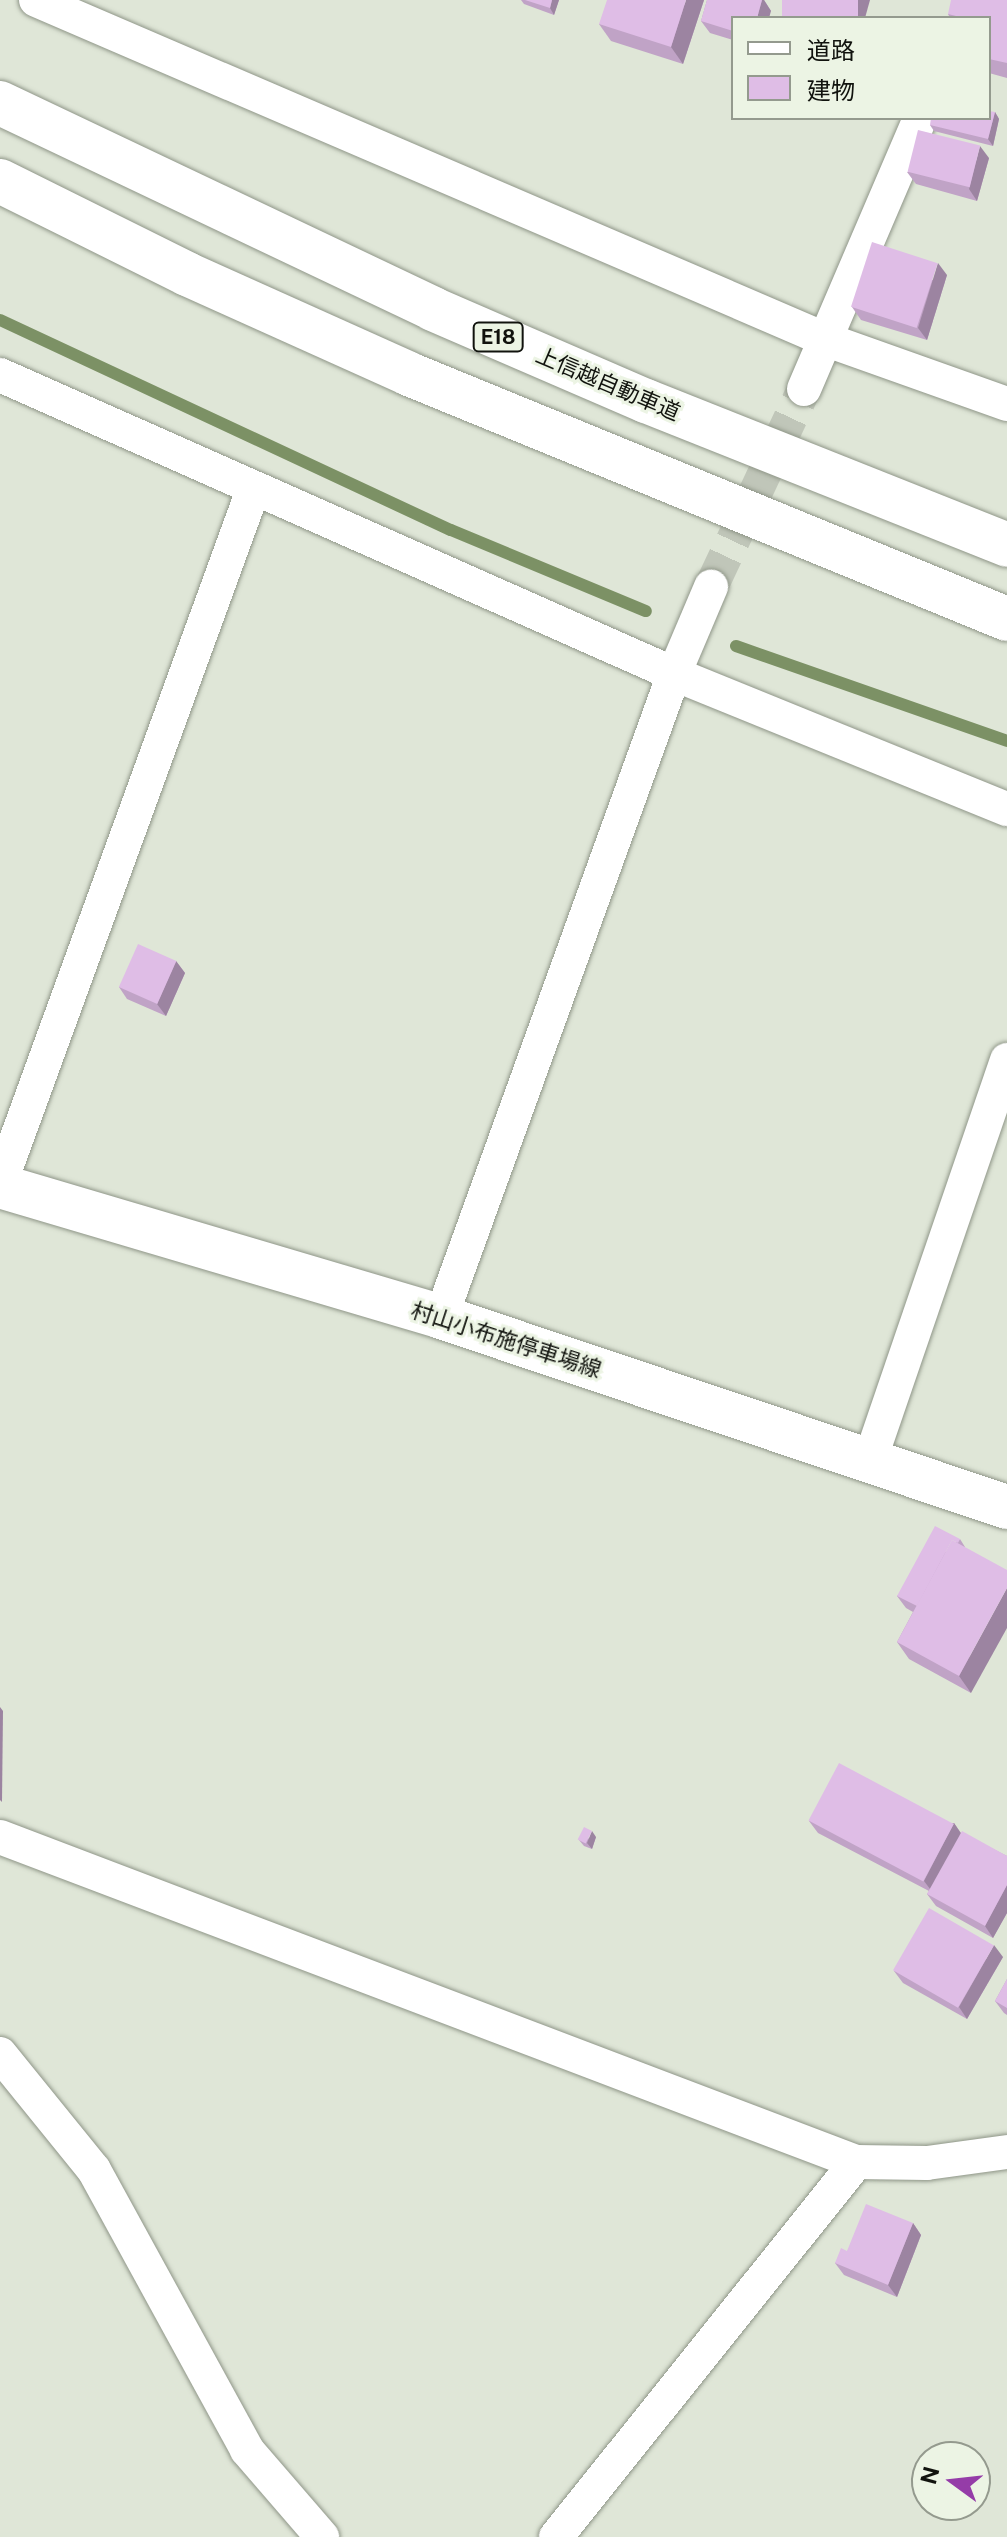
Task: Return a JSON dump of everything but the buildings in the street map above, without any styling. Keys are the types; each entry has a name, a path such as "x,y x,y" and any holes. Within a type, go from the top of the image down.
{"main road":[{"name":"上信越自動車道","path":"0,103 433,309 646,401 1007,545"},
{"path":"0,181 187,274 409,374 1007,619"},
{"name":"村山小布施停車場線","path":"0,1185 441,1317 1007,1507"}],"street":[{"path":"36,0 827,340 1007,404"},
{"path":"804,389 919,120"},
{"path":"0,375 253,490 674,674 1007,809"},
{"path":"0,1185 253,490"},
{"path":"441,1317 674,674 711,587"},
{"path":"869,1463 1007,1060"},
{"path":"0,1837 856,2162 927,2163 1007,2152"},
{"path":"0,2054 94,2170 247,2450 322,2537"},
{"path":"556,2537 856,2162"}],"waterway":[{"path":"0,320 451,530 646,611"},
{"path":"736,646 1007,741"}],"tunnel":[{"path":"711,587 804,389"}]}
